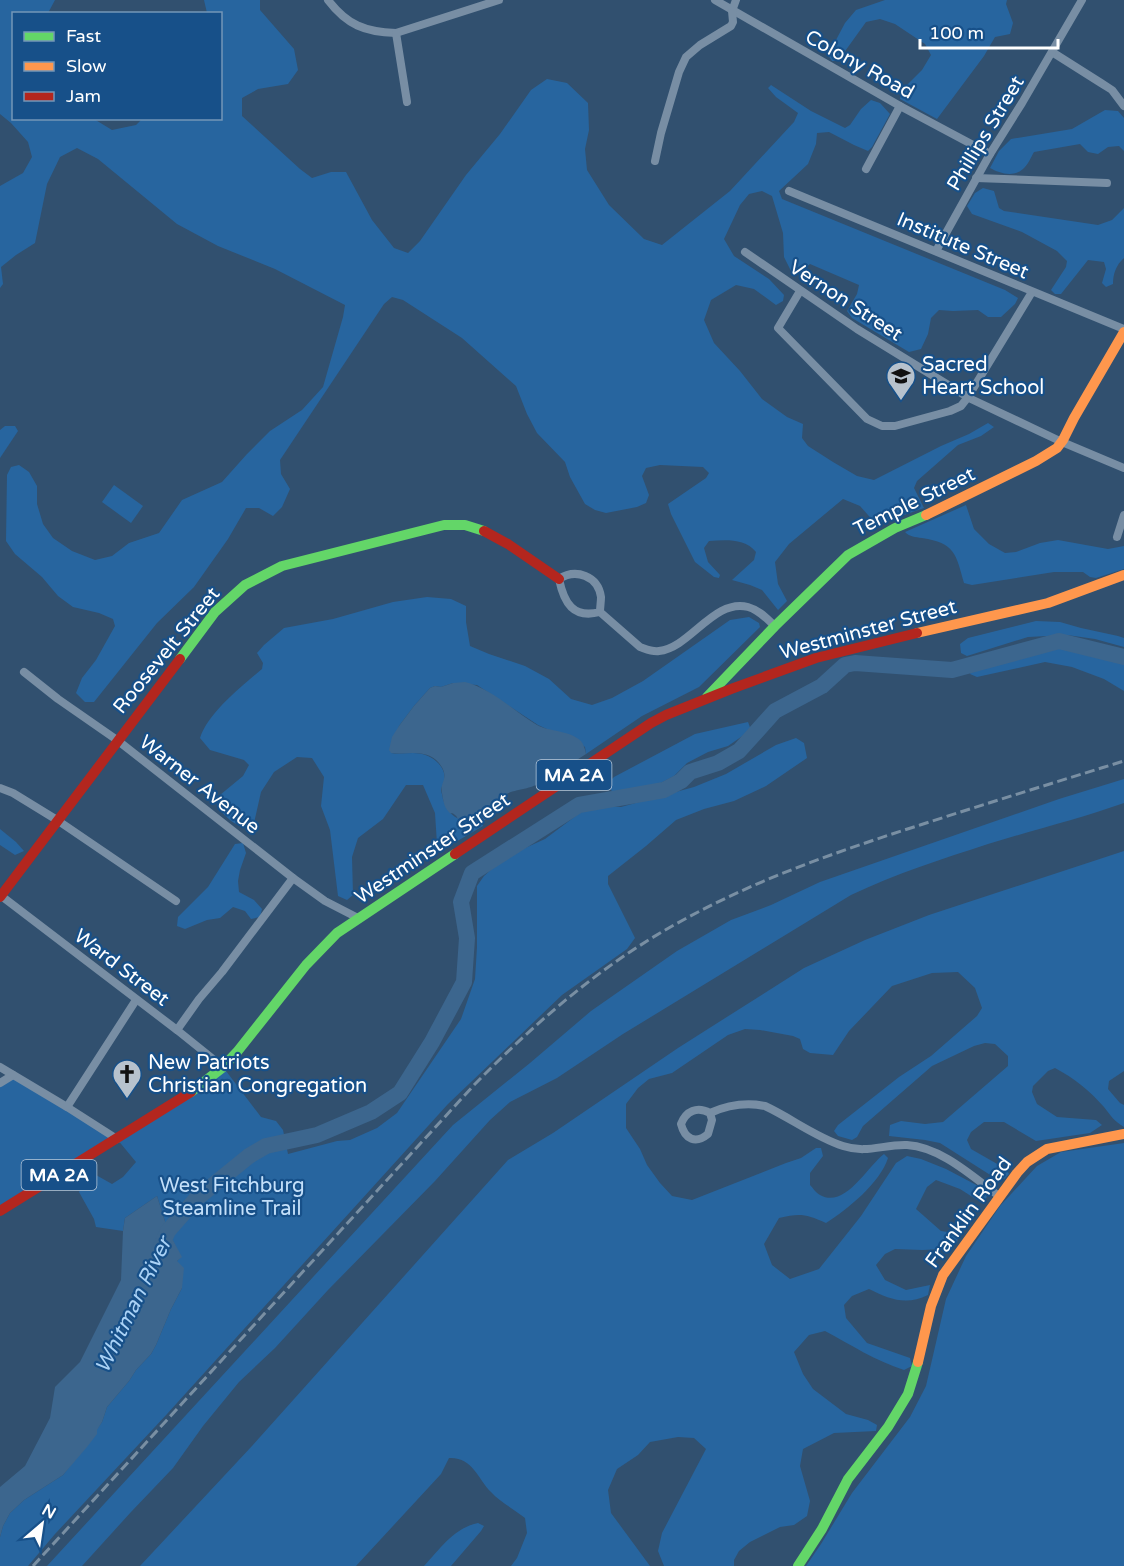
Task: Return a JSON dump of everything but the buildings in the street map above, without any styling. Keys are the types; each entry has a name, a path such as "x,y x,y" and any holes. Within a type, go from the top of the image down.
{"main road":[{"name":"Temple Street","path":"705,699 848,555 895,528 942,508 1054,450 1062,442 1124,331"},
{"name":"Roosevelt Street","path":"0,896 215,612 245,585 282,566 454,523 486,531 559,579"},
{"name":"Westminster Street","path":"0,1211 193,1091 223,1067 241,1048 320,949 337,933 651,723 756,679 830,654 1048,603 1124,575"},
{"name":"Franklin Road","path":"798,1566 822,1529 848,1479 888,1427 905,1400 916,1371 931,1306 940,1280 999,1196 1024,1164 1045,1150 1124,1134"}],"street":[{"path":"328,0 337,12 351,23 368,29 396,33 499,0"},
{"name":"Colony Road","path":"715,0 900,106 990,153"},
{"path":"655,161 679,72 686,57 700,45 731,26 732,11 736,0"},
{"name":"Phillips Street","path":"936,251 990,153 1082,0"},
{"path":"396,33 407,102"},
{"path":"1052,52 1112,90 1124,106"},
{"path":"866,169 900,106"},
{"path":"976,178 1107,183"},
{"name":"Institute Street","path":"789,190 1124,331"},
{"name":"Vernon Street","path":"745,252 857,329 968,397 1062,442 1124,468"},
{"path":"800,291 778,327 867,419 884,427 944,413 959,407 968,397 1032,292"},
{"path":"1117,537 1124,515"},
{"path":"575,573 588,577 597,585 601,595 600,612 590,614 573,610 562,593 559,579 566,574 575,573"},
{"path":"600,612 640,647 659,651 673,647 725,609 737,606 759,612 775,626"},
{"name":"Warner Avenue","path":"24,672 117,740 292,878 325,901 358,918"},
{"path":"0,788 14,793 57,820 176,901"},
{"path":"177,1030 198,999 222,972 292,878"},
{"name":"Ward Street","path":"0,896 223,1067"},
{"path":"67,1107 136,1000"},
{"path":"0,1067 117,1139"},
{"path":"0,1083 13,1075"},
{"path":"710,1113 712,1120 708,1134 699,1140 686,1135 681,1124 689,1113 698,1109 710,1113 725,1107 752,1104 771,1109 841,1146 871,1150 907,1145 921,1147 946,1158 999,1196"}],"green space":[{"path":"0,0 55,0 49,12 12,12 12,120 96,120 112,130 136,125 141,120 222,120 222,12 207,12 204,0 260,0 260,10 294,49 298,70 288,84 258,89 242,98 242,116 312,178 331,172 346,172 372,220 394,248 408,253 420,241 466,175 500,134 531,90 547,79 567,83 588,103 589,130 585,149 587,170 609,205 644,239 662,245 730,191 794,122 798,113 776,97 768,88 771,85 811,111 845,128 871,100 880,103 890,114 872,147 868,151 829,132 817,133 816,144 808,164 779,191 782,199 1005,290 1018,298 1015,304 1001,317 988,317 978,310 939,310 931,318 928,334 921,349 909,352 852,318 847,311 857,294 859,285 810,264 798,274 792,273 784,257 783,233 772,196 762,191 749,194 740,205 724,239 734,256 769,279 784,295 783,301 776,305 754,289 736,285 711,300 704,320 714,343 762,399 787,417 803,424 802,438 808,446 857,476 874,480 988,423 994,427 981,436 958,445 917,481 914,488 924,508 876,524 860,506 843,499 789,544 775,562 778,584 787,601 778,610 762,590 732,580 754,560 756,552 746,544 722,540 709,541 704,548 708,562 720,575 719,578 714,577 695,562 668,504 706,478 709,473 703,467 660,465 646,468 642,476 649,495 646,503 606,513 595,510 585,504 570,477 565,462 537,433 516,386 462,338 403,300 392,297 384,304 280,460 281,474 290,489 282,507 273,516 259,508 246,508 228,539 194,587 157,623 94,702 85,702 76,693 82,678 96,660 115,626 113,619 73,607 58,596 42,577 15,554 6,541 7,475 11,467 19,465 29,472 37,486 37,504 43,524 53,538 72,551 95,560 112,556 129,543 159,533 182,500 222,482 270,431 302,410 323,387 345,305 275,269 218,246 177,224 98,159 77,148 60,157 47,184 35,243 1,267 3,284 0,288 0,186 23,173 32,157 28,142 0,114"},
{"path":"885,0 1007,0 1006,4 1013,23 1010,34 995,37 984,56 937,119 900,99 901,91 922,70 931,55 925,44 895,24 880,19 866,22 838,61 832,61 828,55 845,23 856,10"},
{"path":"1105,110 1118,111 1124,118 1124,151 1119,146 1108,147 1098,154 1088,152 1080,144 1034,152 1019,172 1002,173 990,168 999,151 1011,139 1072,129"},
{"path":"983,188 994,191 999,208 1004,211 1098,225 1112,220 1124,208 1124,258 1116,270 1113,284 1106,287 1102,283 1106,269 1104,262 1088,260 1061,294 1055,294 1051,290 1066,267 1067,261 1057,251 1022,232 972,214 967,206 975,193"},
{"path":"5,426 15,426 18,431 0,458 0,430"},
{"path":"114,485 143,506 131,523 102,502"},
{"path":"966,505 974,529 989,544 1005,553 1058,540 1108,549 1124,546 1124,569 1096,578 1083,572 1054,572 972,585 964,583 956,557 948,547 933,540 911,536 905,532"},
{"path":"427,597 451,599 466,606 470,646 525,666 549,679 571,699 592,705 612,698 643,681 730,620 749,617 759,623 760,627 699,687 642,716 586,754 585,747 566,734 538,725 477,685 453,683 430,688 399,726 391,753 419,753 435,760 444,773 441,790 449,811 462,820 482,822 483,826 442,850 437,844 435,813 423,785 406,785 383,819 358,838 352,857 353,895 347,900 338,896 330,830 321,806 324,777 312,758 297,757 274,772 261,792 254,823 244,826 230,820 219,809 220,795 243,776 249,765 244,760 210,750 200,738 210,719 218,710 262,669 263,663 257,653 284,628 333,619 393,602"},
{"path":"1036,621 1060,622 1118,636 1124,638 1124,647 1095,639 1067,635 1028,637 967,656 961,653 960,644 968,638"},
{"path":"1058,645 1124,663 1124,691 1104,679 1072,667 1045,662 977,677 970,674 973,668 995,664"},
{"path":"748,722 751,730 728,746 708,752 687,763 674,776 655,786 614,793 608,787 614,777 695,734"},
{"name":"West Fitchburg Steamline Trail","path":"796,738 804,743 807,758 766,786 734,801 676,820 608,876 608,884 635,938 627,949 562,995 448,1104 28,1566 0,1566 0,1537 10,1513 24,1500 63,1475 74,1461 102,1422 107,1407 151,1354 182,1288 177,1261 181,1257 168,1231 157,1196 125,1218 123,1231 96,1227 79,1192 85,1179 96,1175 112,1184 123,1177 136,1162 117,1139 223,1067 261,1117 276,1121 283,1130 288,1154 337,1141 350,1140 377,1128 397,1113 461,1019 475,979 477,886 484,876 505,857 545,839 585,809 601,806 621,807 694,787 726,774 776,745"},
{"path":"1124,779 1124,803 953,855 851,895 623,1034 557,1078 510,1102 490,1120 435,1181 328,1290 275,1348 239,1382 173,1468 82,1566 47,1566 453,1125 591,1011 677,951 731,920 771,905 820,882 1059,799"},
{"path":"0,829 24,851 15,855 0,845"},
{"path":"243,843 246,853 238,881 239,892 254,900 262,909 260,917 251,919 245,911 233,907 220,918 207,920 185,929 177,926 178,917 208,887 235,844"},
{"path":"1124,851 1124,1071 1109,1081 1108,1089 1124,1105 1124,1127 1087,1090 1055,1068 1048,1071 1033,1086 1032,1092 1037,1104 1057,1117 1096,1120 1102,1125 1090,1133 1036,1141 1004,1122 984,1122 971,1132 967,1140 971,1149 1006,1169 1009,1174 1004,1179 995,1178 940,1143 889,1136 890,1125 901,1121 925,1124 943,1122 1008,1066 1008,1056 995,1044 985,1043 932,1066 863,1126 857,1137 852,1140 838,1136 834,1131 838,1125 899,1077 931,1056 977,1016 982,1008 975,988 958,972 932,973 892,986 849,1031 833,1055 810,1053 803,1049 800,1039 793,1036 745,1029 728,1035 672,1073 649,1079 638,1088 626,1104 626,1128 640,1149 647,1165 672,1196 692,1200 801,1158 816,1148 821,1148 823,1156 810,1173 810,1185 820,1195 829,1198 847,1192 884,1154 888,1158 871,1186 826,1223 803,1215 779,1218 764,1244 772,1265 790,1279 819,1269 861,1216 896,1163 907,1156 946,1169 982,1188 987,1197 982,1203 960,1189 936,1180 927,1187 916,1209 941,1231 954,1233 958,1237 957,1243 945,1249 895,1249 885,1254 876,1265 885,1280 906,1290 930,1285 928,1295 905,1301 884,1296 869,1289 852,1296 844,1305 846,1318 867,1343 910,1358 912,1366 904,1370 894,1366 825,1331 809,1335 794,1352 803,1374 813,1389 846,1414 877,1425 876,1431 834,1433 803,1449 800,1466 810,1501 807,1516 794,1525 780,1527 750,1542 739,1551 734,1560 734,1566 664,1566 658,1551 662,1533 706,1449 694,1438 678,1437 650,1442 638,1455 617,1469 608,1490 611,1513 650,1566 511,1566 517,1558 527,1533 525,1518 495,1496 474,1469 464,1461 449,1458 441,1474 356,1566 140,1566 252,1446 508,1160 553,1133 678,1048 804,968 865,940 929,915"},
{"path":"13,1075 117,1139 0,1211 0,1083"},
{"path":"1124,1143 1124,1566 806,1566 852,1493 910,1417 926,1386 946,1299 966,1256 1000,1206 1037,1166 1061,1152"},
{"path":"478,1523 484,1526 481,1531 451,1566 424,1566 455,1534"}],"water":[{"path":"465,682 494,695 537,725 576,737 581,741 586,754 569,765 546,762 541,779 537,784 503,796 495,814 486,820 474,823 461,821 447,809 442,789 444,772 434,758 416,753 391,753 389,750 392,737 399,726 430,688"},
{"path":"157,1196 168,1231 182,1257 177,1261 184,1268 182,1288 156,1345 107,1407 97,1434 87,1447 63,1475 24,1500 10,1513 0,1537 0,1487 25,1466 50,1418 55,1387 80,1362 121,1280 125,1218"}],"waterway":[{"name":"Whitman River","path":"159,1251 168,1231 196,1199 249,1156 266,1146 317,1135 371,1112 400,1093 432,1042 464,982 467,938 461,902 472,873 579,805 664,790 681,781 690,772 718,763 739,751 775,711 822,686 845,665 855,663 952,670 1059,641 1124,657"}],"railway":[{"path":"33,1566 475,1084 523,1037 600,973 685,919 771,878 890,835 1124,761"}],"traffic: fast":[{"path":"707,697 848,555 895,528 926,515"},
{"path":"180,659 215,612 245,585 282,566 444,525 465,525 484,531"},
{"path":"191,1092 222,1068 237,1052 306,965 337,933 455,854"},
{"path":"798,1566 822,1529 848,1479 888,1427 908,1394 918,1362"}],"traffic: slow":[{"path":"926,515 1036,461 1057,448 1124,332"},
{"path":"917,633 1048,603 1124,575"},
{"path":"918,1362 931,1306 943,1275 1017,1173 1027,1162 1047,1149 1124,1134"}],"traffic: jam":[{"path":"484,531 508,544 559,579"},
{"path":"455,854 666,715 816,658 917,633"},
{"path":"0,897 180,659"},
{"path":"0,1211 191,1092"}],"place":[{"name":"Sacred Heart School","path":"901,402"},
{"name":"New Patriots Christian Congregation","path":"127,1100"}]}
